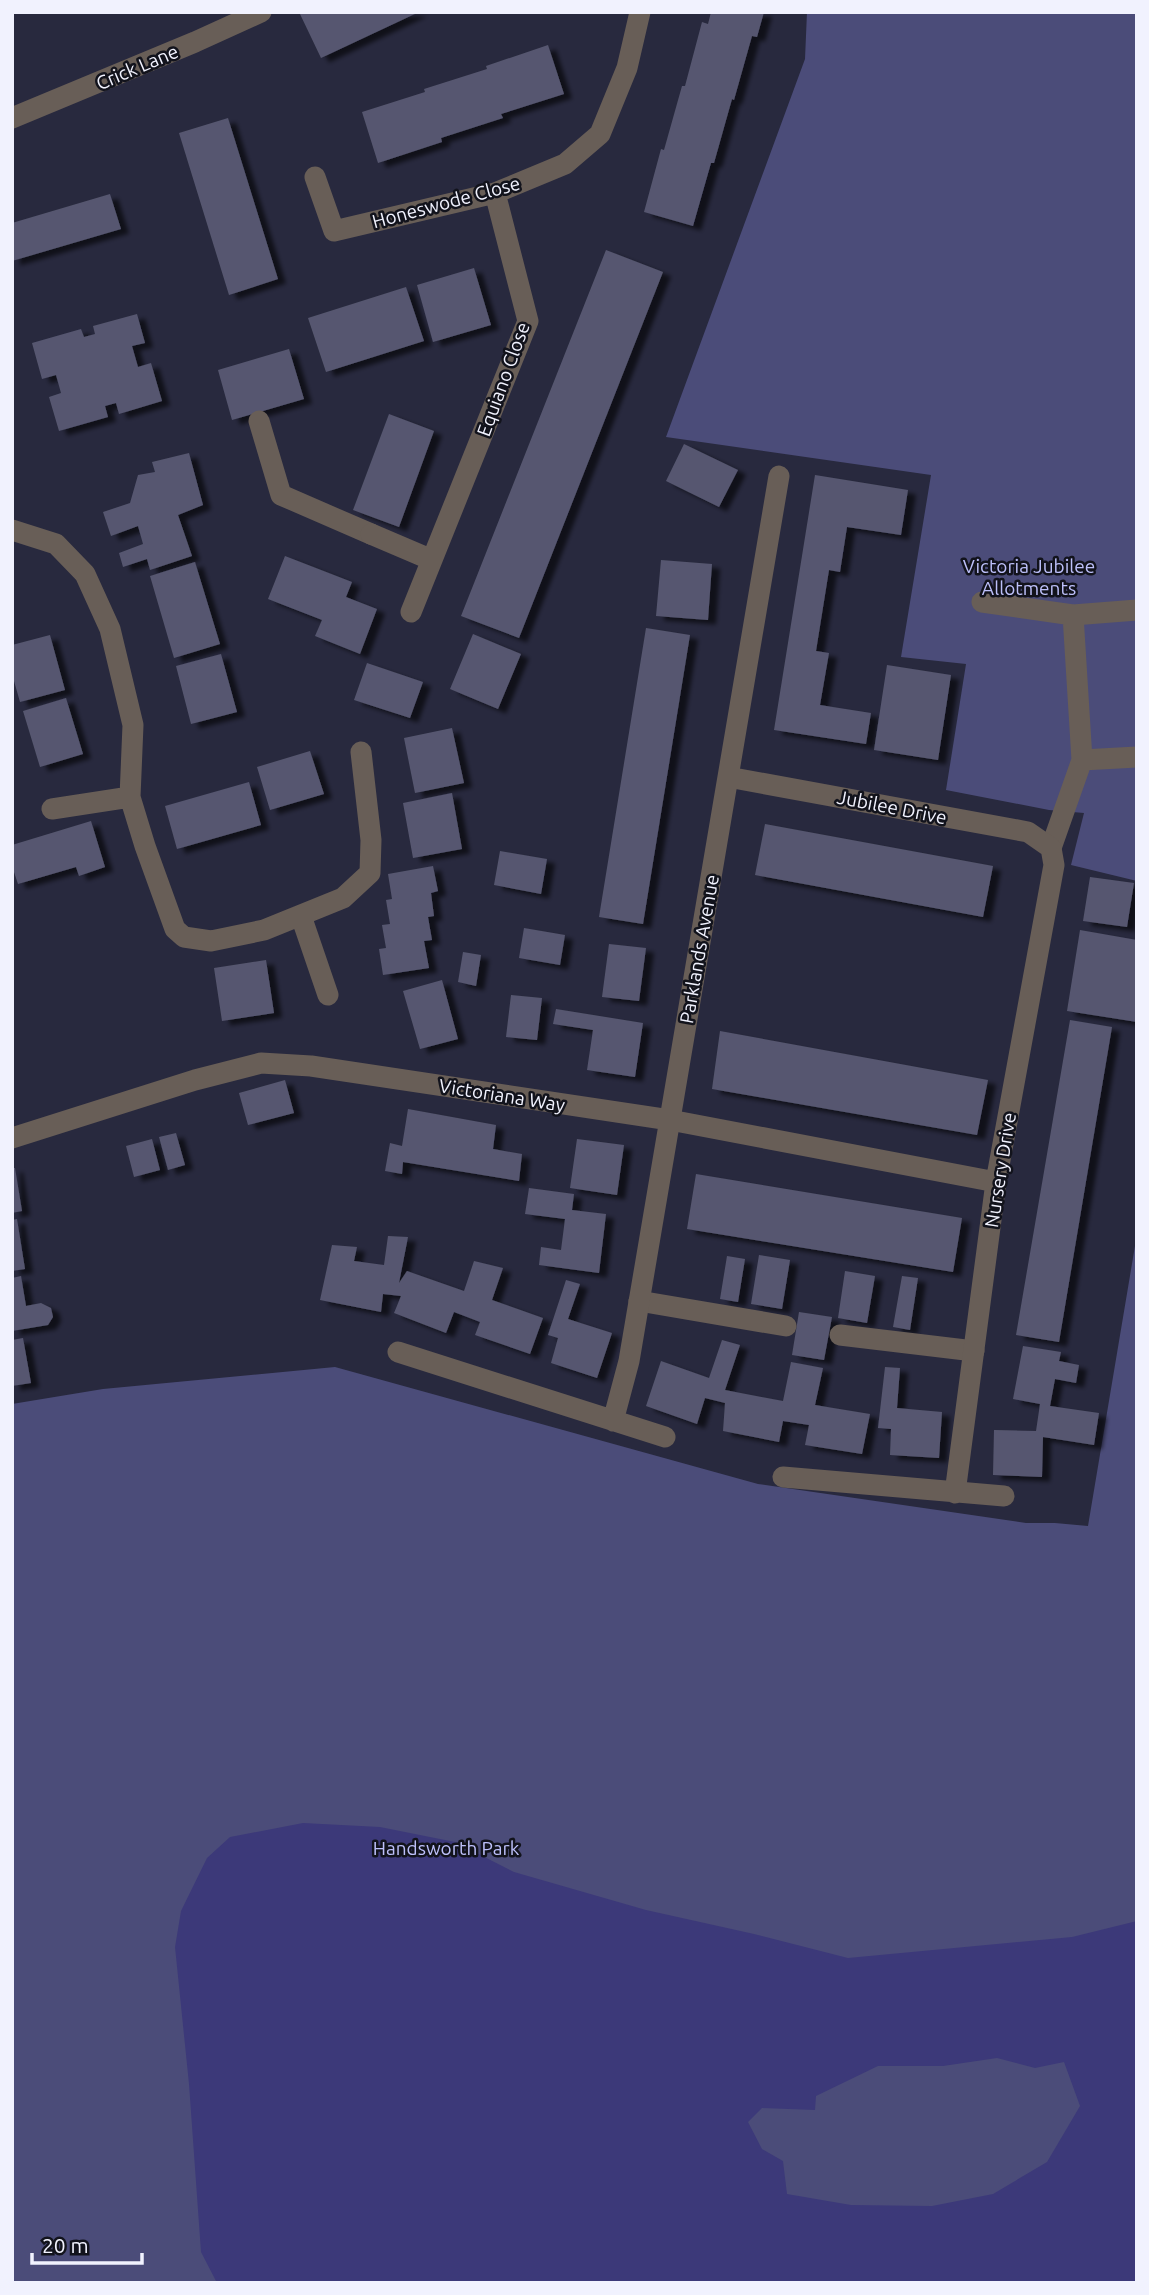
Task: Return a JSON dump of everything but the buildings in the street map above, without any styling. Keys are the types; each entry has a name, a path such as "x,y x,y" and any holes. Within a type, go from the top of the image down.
{"street":[{"name":"Crick Lane","path":"12,118 195,43 261,12"},
{"name":"Honeswode Close","path":"316,177 334,231 495,193 565,164 600,134 627,68 640,12"},
{"name":"Equiano Close","path":"411,612 528,321 495,193"},
{"path":"259,421 281,495 432,560"},
{"name":"Parklands Avenue","path":"613,1421 629,1361 779,476"},
{"path":"12,530 56,544 85,575 110,629 133,725 130,797 175,929 184,937 211,941 264,930 342,898 370,873 371,840 361,752"},
{"path":"982,602 1073,615 1137,610"},
{"path":"1073,615 1082,760 1137,757"},
{"name":"Nursery Drive","path":"955,1493 996,1182 1054,865 1051,848 1082,760"},
{"name":"Jubilee Drive","path":"728,777 1028,832 1051,848"},
{"path":"52,809 130,797"},
{"path":"301,916 328,995"},
{"name":"Victoriana Way","path":"12,1138 195,1080 261,1063 311,1066 670,1120 996,1182"},
{"path":"639,1301 786,1326"},
{"path":"841,1335 974,1351"},
{"path":"398,1352 665,1437"},
{"path":"783,1478 1004,1496"}],"green space":[{"name":"Victoria Jubilee Allotments","path":"807,12 1137,12 1137,881 1071,865 1084,813 1049,810 946,790 966,664 901,657 931,475 666,437 805,59"},
{"name":"Handsworth Park","path":"1137,1234 1137,2283 12,2283 12,1404 103,1389 335,1367 758,1484 1026,1523 1088,1526"}],"shaded area":[{"path":"303,1823 380,1827 455,1842 514,1872 646,1910 848,1958 1072,1937 1137,1921 1137,2283 217,2283 201,2252 189,2084 175,1947 181,1911 207,1858 230,1837","holes":["997,2058 1035,2068 1064,2062 1080,2106 1047,2162 993,2194 932,2206 851,2205 787,2194 783,2161 762,2149 748,2122 762,2108 815,2110 816,2096 878,2066 943,2066"]}]}
